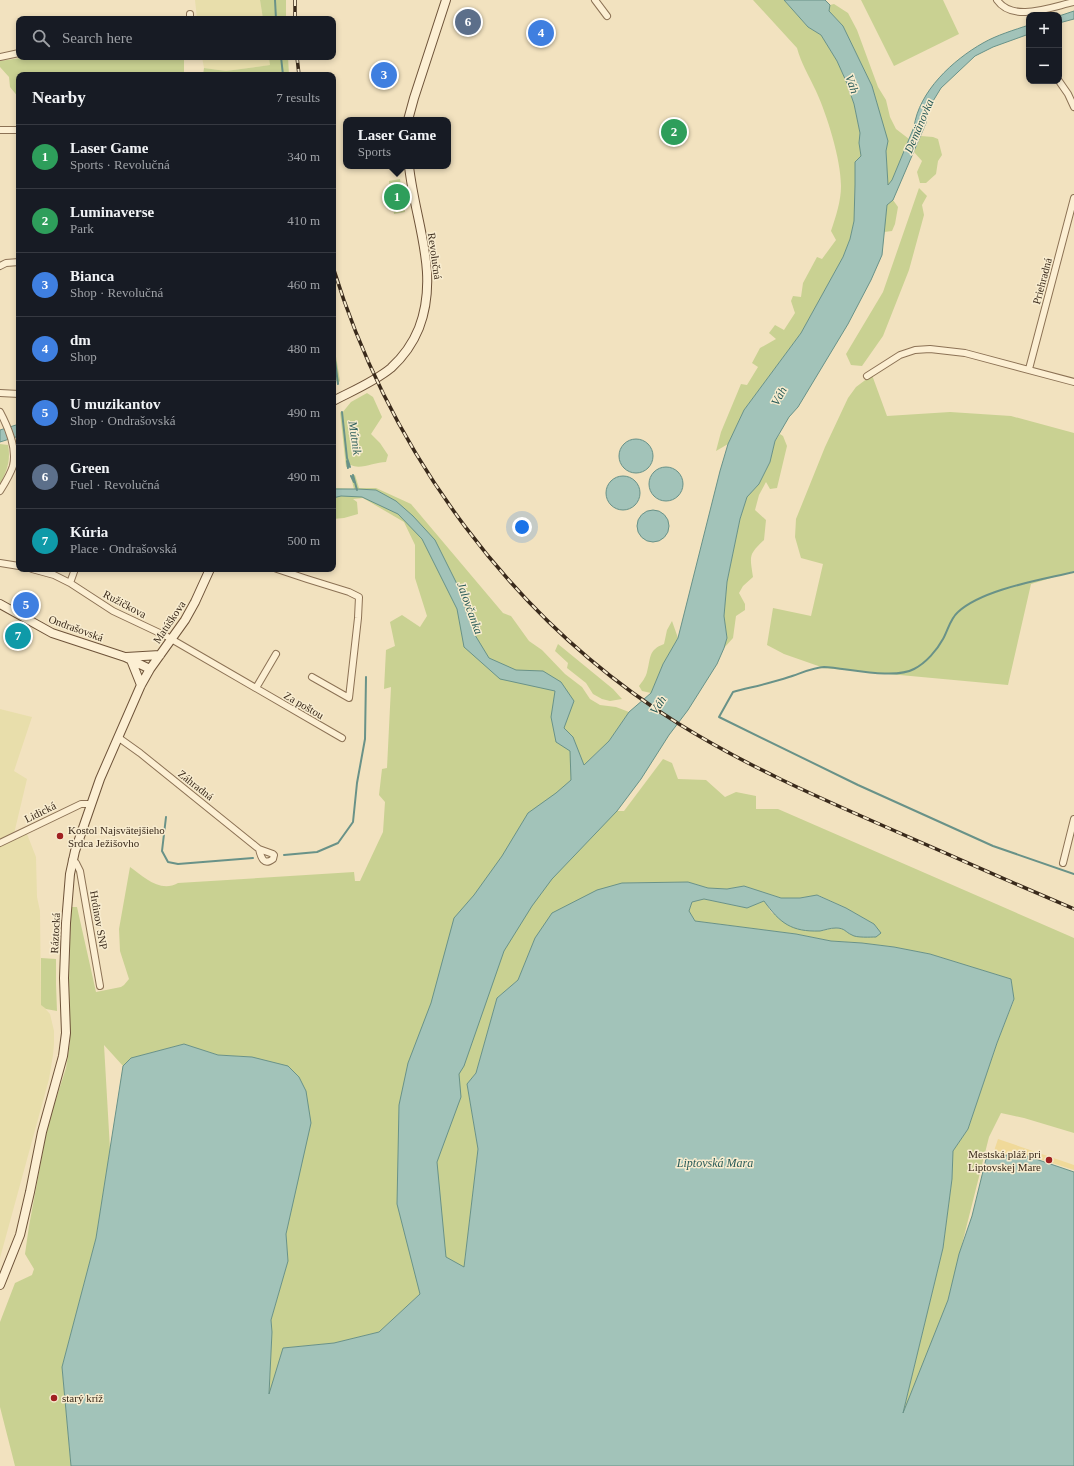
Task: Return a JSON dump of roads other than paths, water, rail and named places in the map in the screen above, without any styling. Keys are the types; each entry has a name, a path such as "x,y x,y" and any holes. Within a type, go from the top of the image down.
{"main road":[{"path":"409,117 446,0"},
{"name":"Revolučná","path":"336,399 380,376 392,367 402,357 412,342 425,311 428,278 409,169"},
{"name":"Matúškova","path":"141,685 150,669 172,640 195,602 209,572"},
{"name":"Ondrašovská","path":"0,604 52,632 128,658 150,669"},
{"name":"Ondrašovská","path":"128,658 160,655"},
{"path":"128,658 141,685"},
{"name":"Ráztocká","path":"0,1285 20,1234 41,1136 62,1064 65,1046 65,946 68,890 72,860 90,804 141,685"}],"street":[{"path":"595,0 607,16"},
{"path":"997,0 1004,8 1016,12 1029,12 1074,1"},
{"path":"0,57 16,54"},
{"path":"1061,84 1074,105"},
{"path":"0,130 16,130"},
{"name":"Priehradná","path":"1029,369 1074,198"},
{"path":"0,266 6,263 16,262"},
{"path":"867,376 900,355 915,350 930,349 965,353 1074,382"},
{"path":"0,394 16,394"},
{"path":"0,412 7,425 14,452 13,464 0,491"},
{"path":"0,563 16,566"},
{"name":"Ružičkova","path":"43,572 54,575 70,583 113,611 172,640"},
{"path":"70,583 74,572"},
{"path":"286,572 344,590 359,597 349,698 312,677"},
{"name":"Za poštou","path":"172,640 342,738"},
{"path":"256,688 276,654"},
{"name":"Záhradná","path":"119,738 145,757 259,850"},
{"name":"Lidická","path":"0,843 81,804 90,804"},
{"path":"1064,863 1074,819"},
{"name":"Hrdinov SNP","path":"72,860 76,863 80,871 100,986"}],"water":[{"name":"Liptovská Mara","path":"784,0 825,0 830,5 829,11 843,26 872,86 888,141 886,151 888,185 892,180 923,101 939,78 960,58 988,40 1026,26 1026,35 993,47 975,56 941,88 930,106 926,123 893,200 887,205 882,255 871,280 848,324 798,407 789,417 775,441 770,462 759,484 747,497 740,519 727,582 724,616 727,638 717,664 641,779 617,811 552,879 532,906 504,951 464,1066 459,1074 461,1097 437,1162 446,1257 464,1267 478,1149 467,1084 476,1073 497,998 518,980 535,938 552,913 597,890 622,883 688,882 708,888 727,889 744,886 781,898 800,898 817,895 846,908 874,924 881,933 876,937 864,937 854,936 839,928 820,931 801,930 787,925 775,915 764,901 747,908 704,899 692,902 689,911 695,921 796,934 831,941 894,947 930,954 1011,979 1014,999 997,1043 968,1129 953,1151 952,1179 943,1248 903,1413 948,1300 959,1254 972,1216 986,1159 1018,1153 1074,1172 1074,1466 71,1466 62,1367 96,1238 123,1066 131,1058 184,1044 218,1055 252,1057 288,1066 299,1077 306,1091 311,1123 286,1234 288,1261 271,1320 272,1332 269,1394 283,1348 334,1343 379,1332 420,1294 397,1204 399,1105 408,1063 431,1003 454,918 474,895 502,856 528,813 571,780 570,751 556,742 551,717 555,691 500,679 464,647 457,609 422,539 398,514 362,497 341,496 336,497 336,489 376,490 396,501 413,516 435,540 463,596 475,635 489,658 516,670 543,671 561,682 574,701 564,728 573,737 584,765 609,741 629,712 651,693 663,664 678,638 728,444 744,410 801,333 843,257 850,239 854,221 855,162 861,156 859,143 860,133 854,104 846,81 837,61 821,35 808,27"},
{"path":"1074,11 1074,19 1062,22 1062,15"},
{"path":"16,425 16,437 0,442 0,430"},
{"path":"639,439 648,444 652,449 652,463 648,468 643,472 633,473 629,472 620,463 619,453 620,449 629,440"},
{"path":"663,467 669,467 673,468 680,474 683,484 682,491 676,498 669,501 663,501 659,500 652,494 649,487 649,481 650,477 656,470"},
{"path":"620,476 626,476 630,477 637,483 640,493 639,500 633,507 626,510 620,510 616,509 609,503 606,496 606,490 607,486 613,479"},
{"path":"650,510 656,510 665,514 669,526 665,538 656,542 650,542 641,538 637,529 637,523 641,514"}],"waterway":[{"name":"Mútnik","path":"275,0 276,16"},
{"name":"Mútnik","path":"281,60 283,72"},
{"name":"Mútnik","path":"336,368 338,384"},
{"name":"Mútnik","path":"342,412 347,458 350,467"},
{"name":"Mútnik","path":"347,461 348,468"},
{"name":"Mútnik","path":"353,475 357,490"},
{"name":"Mútnik","path":"351,476 354,482"},
{"path":"1074,572 1013,586 982,597 969,604 958,612 953,618 943,639 934,652 927,660 914,669 905,672 883,673 824,667 816,668 733,692 719,717 858,785 993,846 1074,874"},
{"path":"284,855 317,852 338,843 353,822 357,783 365,739 366,677"},
{"path":"166,817 162,851 168,862 178,864 253,858"}],"railway":[{"path":"295,0 295,16"},
{"path":"297,60 299,72"},
{"path":"336,276 357,336 388,402 424,466 465,527 512,583 563,635 619,682 679,724 729,753 833,804 1074,909"}],"place":[{"name":"Green","path":"468,22"},
{"name":"dm","path":"541,33"},
{"name":"Bianca","path":"384,75"},
{"name":"Luminaverse","path":"674,132"},
{"name":"Laser Game","path":"397,197"},
{"name":"U muzikantov","path":"26,605"},
{"name":"Kúria","path":"18,636"},
{"name":"Kostol Najsvätejšieho Srdca Ježišovho","path":"60,836"},
{"name":"Mestská pláž pri Liptovskej Mare","path":"1049,1160"},
{"name":"starý kríž","path":"54,1398"}],"water label":[{"name":"Váh","path":"852,84"},
{"name":"Demänovka","path":"919,126"},
{"name":"Váh","path":"779,396"},
{"name":"Jalovčanka","path":"470,608"},
{"name":"Váh","path":"658,705"}]}
